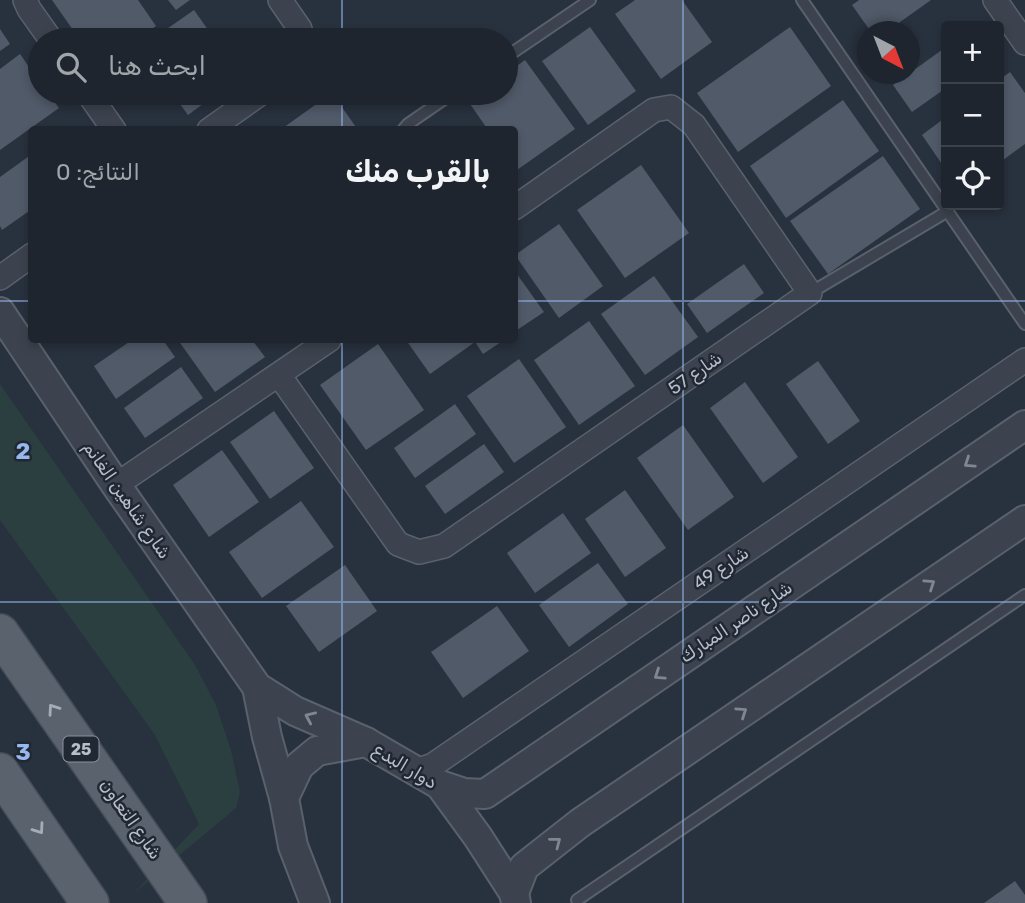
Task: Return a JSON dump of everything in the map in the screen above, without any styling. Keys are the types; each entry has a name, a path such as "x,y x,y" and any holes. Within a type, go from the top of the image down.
{"main road":[{"name":"شارع التعاون","path":"0,633 188,903"},
{"path":"0,772 90,903"},
{"path":"163,865 200,903"}],"street":[{"path":"25,0 42,28"},
{"path":"280,0 299,28"},
{"path":"995,0 1025,43"},
{"path":"96,105 111,126"},
{"path":"215,126 244,105"},
{"path":"518,205 654,110 671,107 694,125 810,293"},
{"path":"0,278 28,258"},
{"name":"شارع 57","path":"279,374 398,544 419,552 444,546 810,293"},
{"name":"شارع شاهين الغانم","path":"0,312 116,485 257,687 295,711 366,743"},
{"path":"116,485 325,343"},
{"name":"شارع 49","path":"416,771 433,765 1025,360"},
{"name":"شارع ناصر المبارك","path":"440,785 464,793 485,794 1025,425"},
{"path":"515,898 524,867 580,823 1024,521"},
{"name":"شارع شاهين الغانم","path":"257,687 267,737 284,798"},
{"name":"دوار البدع","path":"284,798 299,766 317,751 366,743 440,785 478,837 515,898"},
{"path":"284,798 293,846 315,903"}],"lane":[{"path":"518,49 590,0"},
{"path":"802,0 1025,324"},
{"path":"406,126 436,105"},
{"path":"810,293 948,211"},
{"path":"577,900 1025,595"}],"shaded area":[{"path":"0,384 195,665 216,705 231,750 240,792 236,808 133,894 199,824 155,735 0,520"}],"building":[{"path":"52,0 138,0 156,26 153,28 72,28"},
{"path":"168,0 190,0 176,10"},
{"path":"635,0 682,0 712,42 661,79 615,14"},
{"path":"859,0 931,0 901,21 863,21 852,5"},
{"path":"194,10 207,28 168,28"},
{"path":"590,27 636,91 588,125 542,61"},
{"path":"790,27 831,86 738,152 697,93"},
{"path":"0,29 10,44 0,51"},
{"path":"941,51 941,92 912,112 893,85 920,84 920,66"},
{"path":"20,54 28,66 28,105 57,105 59,108 34,126 28,126 28,130 0,150 0,69"},
{"path":"525,60 575,129 518,169 518,126 485,126 471,105 518,105 518,65"},
{"path":"1010,72 1025,93 1025,144 1004,159 1004,84 1004,76"},
{"path":"843,100 879,151 786,218 750,166"},
{"path":"181,105 202,105 188,115"},
{"path":"315,105 340,105 355,126 286,126"},
{"path":"941,121 941,163 922,135"},
{"path":"883,156 920,209 828,274 790,221"},
{"path":"28,157 28,212 2,230 0,226 0,177"},
{"path":"641,165 689,233 625,278 577,210"},
{"path":"559,224 603,286 559,318 518,259 518,253"},
{"path":"744,264 764,293 707,333 687,304"},
{"path":"518,276 544,312 518,329"},
{"path":"654,276 698,337 645,375 601,314"},
{"path":"589,321 635,386 579,425 534,360"},
{"path":"128,343 165,343 175,357 116,399 94,366"},
{"path":"180,343 254,343 265,357 215,392"},
{"path":"408,343 474,343 430,374"},
{"path":"476,343 500,343 483,354"},
{"path":"378,344 424,410 366,450 320,385"},
{"path":"519,359 566,427 514,463 467,396"},
{"path":"818,361 860,421 828,444 786,384"},
{"path":"181,367 203,398 145,438 124,408"},
{"path":"745,382 798,457 763,483 710,408"},
{"path":"455,404 476,434 415,478 394,448"},
{"path":"274,411 314,468 270,499 230,442"},
{"path":"683,425 734,497 688,530 637,458"},
{"path":"484,444 504,472 445,514 425,486"},
{"path":"222,450 259,502 209,537 173,485"},
{"path":"625,490 666,548 625,577 585,519"},
{"path":"301,501 334,547 262,598 229,552"},
{"path":"563,513 591,553 535,593 507,553"},
{"path":"598,563 628,604 569,647 539,605"},
{"path":"345,565 377,611 319,652 286,606"},
{"path":"497,606 529,651 463,698 431,652"},
{"path":"1015,881 1025,895 1025,903 984,903"}]}
